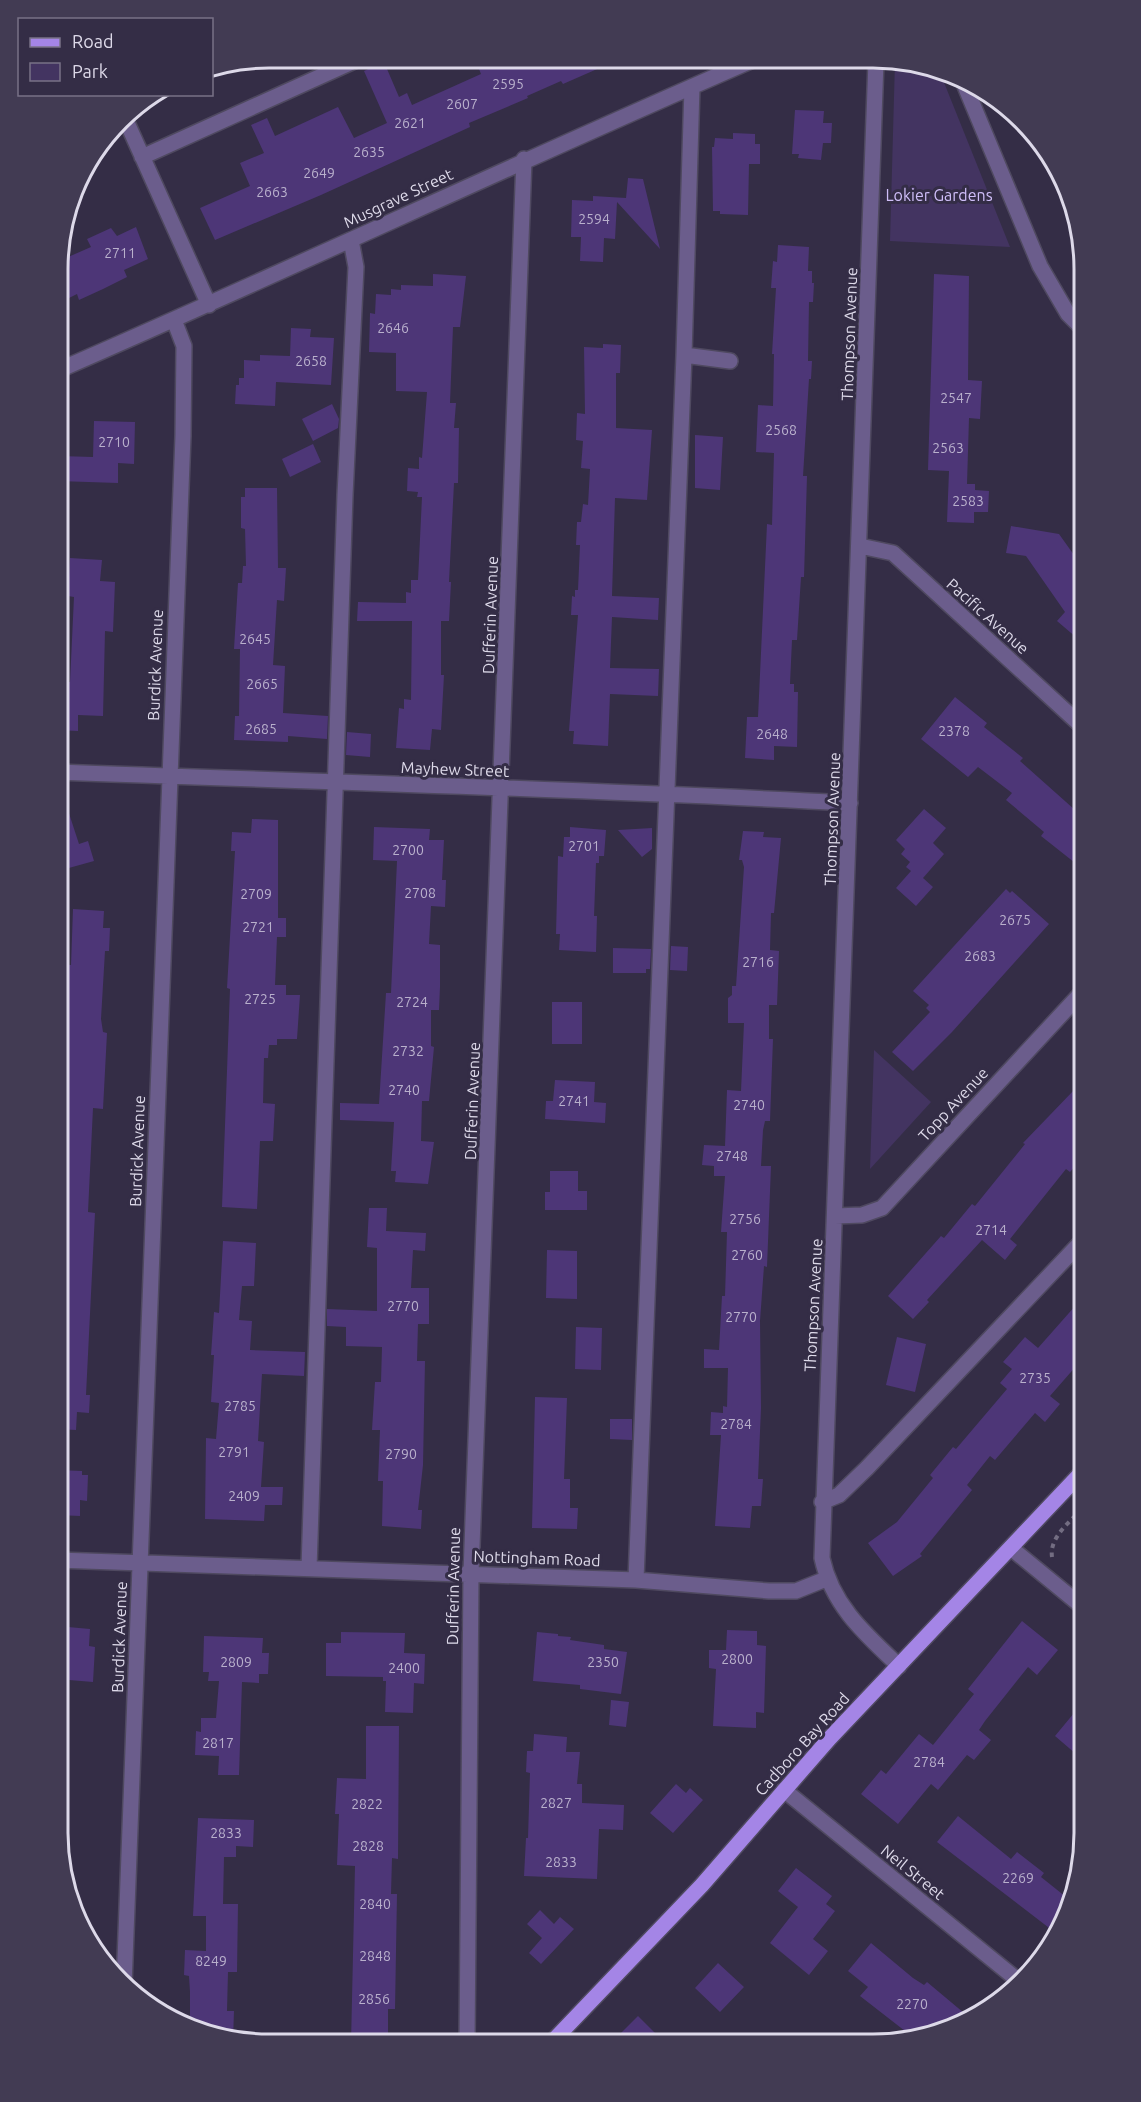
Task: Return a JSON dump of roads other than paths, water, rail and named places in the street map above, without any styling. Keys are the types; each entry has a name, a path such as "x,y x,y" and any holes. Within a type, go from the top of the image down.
{"main road":[{"name":"Cadboro Bay Road","path":"560,2034 702,1885 829,1739 1073,1482"}],"street":[{"path":"142,157 339,68"},
{"name":"Musgrave Street","path":"68,366 208,305 524,159 735,68"},
{"name":"Thompson Avenue","path":"826,1579 822,1558 822,1502 835,1216 876,68"},
{"path":"636,1580 668,793 692,87"},
{"path":"967,92 1040,266 1068,314 1074,320"},
{"path":"128,125 208,305"},
{"name":"Dufferin Avenue","path":"467,2034 471,1574 524,159"},
{"path":"309,1568 345,495 356,267 351,240"},
{"name":"Burdick Avenue","path":"124,1974 184,346 174,320"},
{"path":"684,356 730,361"},
{"name":"Pacific Avenue","path":"860,546 893,553 1074,719"},
{"name":"Mayhew Street","path":"68,772 336,784 668,793 850,803"},
{"name":"Topp Avenue","path":"835,1216 862,1215 882,1208 1074,1001"},
{"path":"822,1502 839,1495 867,1468 1073,1250"},
{"path":"1011,1548 1073,1599"},
{"name":"Nottingham Road","path":"68,1560 636,1580 778,1591 795,1591 826,1579"},
{"path":"826,1579 846,1613 899,1666"},
{"name":"Neil Street","path":"784,1790 1014,1977"}],"park label":[{"name":"Lokier Gardens","path":"939,195"}]}
